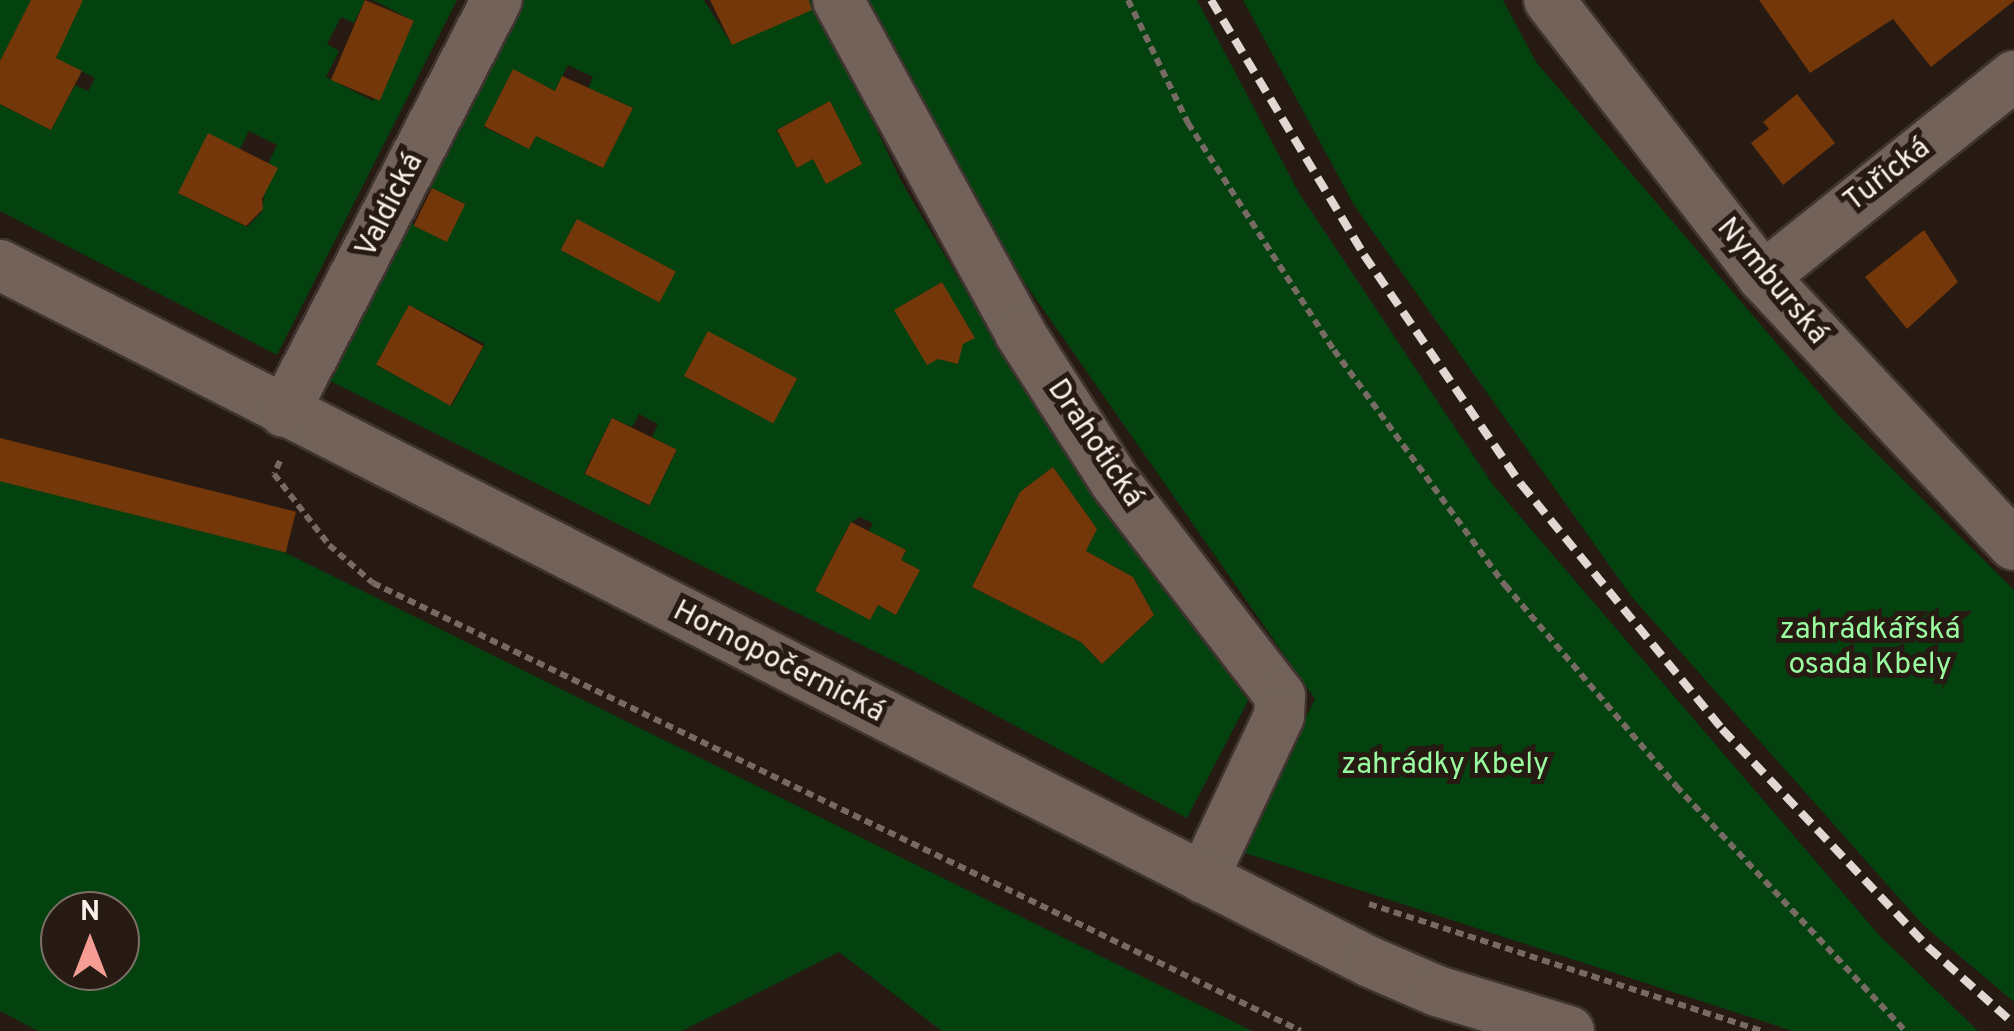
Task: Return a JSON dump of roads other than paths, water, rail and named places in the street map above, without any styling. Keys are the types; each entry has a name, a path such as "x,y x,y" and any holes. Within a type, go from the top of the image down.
{"street":[{"name":"Valdická","path":"284,412 497,0"},
{"name":"Drahotická","path":"838,0 1020,333 1116,483 1280,696 1279,716 1203,878"},
{"name":"Nymburská","path":"1549,0 1763,276 2014,545"},
{"name":"Tuřická","path":"1763,276 2014,76"},
{"name":"Hornopočernická","path":"0,264 1203,878 1436,990 1569,1031"}],"railway":[{"path":"1211,0 1364,255 1521,484 1722,729 1928,947 2014,1024"}],"park label":[{"name":"zahrádkářská osada Kbely","path":"1870,648"},
{"name":"zahrádky Kbely","path":"1445,766"}]}
